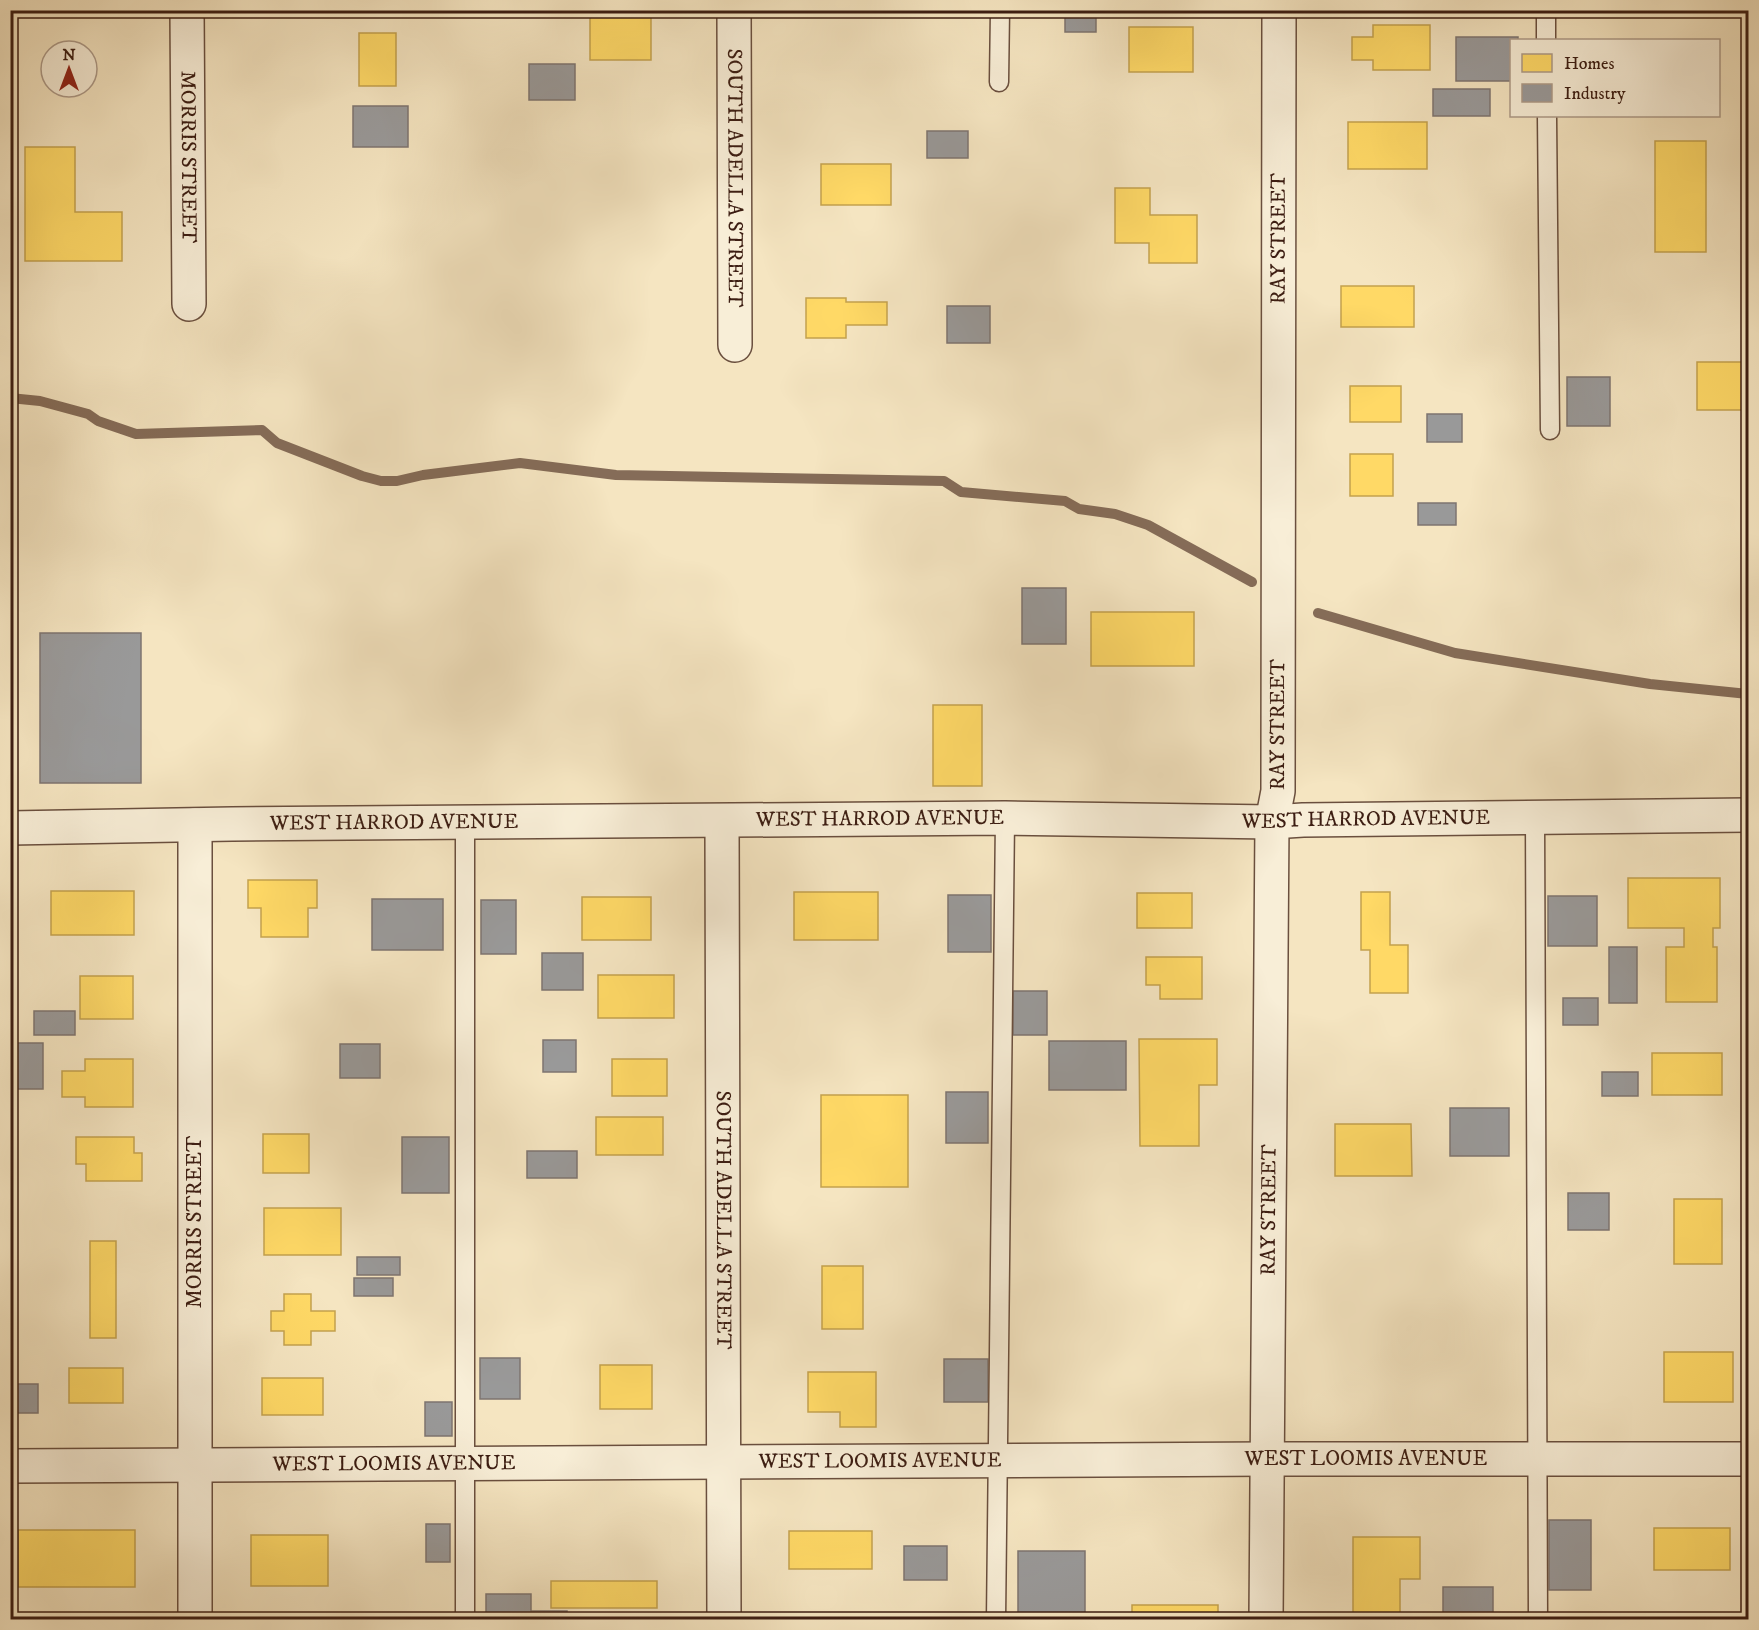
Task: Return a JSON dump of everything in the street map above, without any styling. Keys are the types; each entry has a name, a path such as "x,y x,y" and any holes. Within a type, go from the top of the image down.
{"street":[{"name":"MORRIS STREET","path":"187,10 189,304"},
{"name":"SOUTH ADELLA STREET","path":"734,10 735,345"},
{"name":"RAY STREET","path":"1266,1620 1272,822 1278,791 1279,10"},
{"name":"WEST HARROD AVENUE","path":"10,828 1005,818 1272,822 1749,815"},
{"name":"SOUTH ADELLA STREET","path":"722,821 724,1620"},
{"name":"MORRIS STREET","path":"195,825 195,1620"},
{"name":"WEST LOOMIS AVENUE","path":"10,1466 999,1460 1749,1459"}],"lane":[{"path":"999,10 999,82"},
{"path":"1546,10 1546,39"},
{"path":"1547,117 1550,430"},
{"path":"1535,817 1538,1620"},
{"path":"996,1620 1005,818"},
{"path":"465,823 465,1620"}],"building: Homes":[{"path":"590,10 651,10 651,60 590,60"},
{"path":"1373,25 1430,25 1430,70 1373,70 1373,60 1352,60 1352,37 1373,37"},
{"path":"1129,27 1193,27 1193,72 1129,72"},
{"path":"359,33 396,33 396,86 359,86"},
{"path":"1348,122 1427,122 1427,169 1348,169"},
{"path":"1655,141 1706,141 1706,252 1655,252"},
{"path":"25,147 75,147 75,212 122,212 122,261 25,261"},
{"path":"821,164 891,164 891,205 821,205"},
{"path":"1115,188 1150,188 1150,215 1197,215 1197,263 1149,263 1149,243 1115,243"},
{"path":"1341,286 1414,286 1414,327 1341,327"},
{"path":"806,298 846,298 846,302 887,302 887,325 846,325 846,338 806,338"},
{"path":"1697,362 1748,362 1748,410 1697,410"},
{"path":"1350,386 1401,386 1401,422 1350,422"},
{"path":"1350,454 1393,454 1393,496 1350,496"},
{"path":"1091,612 1194,612 1194,666 1091,666"},
{"path":"933,705 982,705 982,786 933,786"},
{"path":"1628,878 1720,878 1720,928 1713,928 1713,947 1717,947 1717,1002 1666,1002 1666,947 1684,947 1684,928 1628,928"},
{"path":"248,880 317,880 317,908 308,908 308,937 261,937 261,908 248,908"},
{"path":"51,891 134,891 134,935 51,935"},
{"path":"794,892 878,892 878,940 794,940"},
{"path":"1361,892 1390,892 1390,945 1408,945 1408,993 1370,993 1370,950 1361,950"},
{"path":"1137,893 1192,893 1192,928 1137,928"},
{"path":"582,897 651,897 651,940 582,940"},
{"path":"1146,957 1202,957 1202,999 1160,999 1160,985 1146,985"},
{"path":"598,975 674,975 674,1018 598,1018"},
{"path":"80,976 133,976 133,1019 80,1019"},
{"path":"1139,1039 1217,1039 1217,1085 1199,1085 1199,1146 1140,1146"},
{"path":"1652,1053 1722,1053 1722,1095 1652,1095"},
{"path":"85,1059 133,1059 133,1107 85,1107 85,1097 62,1097 62,1071 85,1071"},
{"path":"612,1059 667,1059 667,1096 612,1096"},
{"path":"821,1095 908,1095 908,1187 821,1187"},
{"path":"596,1117 663,1117 663,1155 596,1155"},
{"path":"1335,1124 1411,1124 1412,1176 1335,1176"},
{"path":"263,1134 309,1134 309,1173 263,1173"},
{"path":"76,1137 134,1137 134,1153 142,1153 142,1181 86,1181 86,1164 76,1164"},
{"path":"1674,1199 1722,1199 1722,1264 1674,1264"},
{"path":"264,1208 341,1208 341,1255 264,1255"},
{"path":"90,1241 116,1241 116,1338 90,1338"},
{"path":"822,1266 863,1266 863,1329 822,1329"},
{"path":"284,1294 311,1294 311,1311 335,1311 335,1331 311,1331 311,1345 284,1345 284,1331 271,1331 271,1311 284,1311"},
{"path":"1664,1352 1733,1352 1733,1402 1664,1402"},
{"path":"600,1365 652,1365 652,1409 600,1409"},
{"path":"69,1368 123,1368 123,1403 69,1403"},
{"path":"808,1372 876,1372 876,1427 840,1427 840,1412 808,1412"},
{"path":"262,1378 323,1378 323,1415 262,1415"},
{"path":"1654,1528 1730,1528 1730,1570 1654,1570"},
{"path":"18,1530 135,1530 135,1587 18,1587"},
{"path":"789,1531 872,1531 872,1569 789,1569"},
{"path":"251,1535 328,1535 328,1586 251,1586"},
{"path":"1353,1537 1420,1537 1420,1579 1400,1579 1400,1614 1353,1614"},
{"path":"551,1581 657,1581 657,1608 551,1608"},
{"path":"1132,1605 1218,1605 1218,1620 1132,1620"}],"building: Industry":[{"path":"1065,10 1096,10 1096,32 1065,32"},
{"path":"1456,37 1518,37 1518,39 1510,39 1510,81 1456,81"},
{"path":"529,64 575,64 575,100 529,100"},
{"path":"1433,89 1490,89 1490,116 1433,116"},
{"path":"353,106 408,106 408,147 353,147"},
{"path":"927,131 968,131 968,158 927,158"},
{"path":"947,306 990,306 990,343 947,343"},
{"path":"1567,377 1610,377 1610,426 1567,426"},
{"path":"1427,414 1462,414 1462,442 1427,442"},
{"path":"1418,503 1456,503 1456,525 1418,525"},
{"path":"1022,588 1066,588 1066,644 1022,644"},
{"path":"40,633 141,633 141,783 40,783"},
{"path":"948,895 991,895 991,952 948,952"},
{"path":"1548,896 1597,896 1597,946 1548,946"},
{"path":"372,899 443,899 443,950 372,950"},
{"path":"481,900 516,900 516,954 481,954"},
{"path":"1609,947 1637,947 1637,1003 1609,1003"},
{"path":"542,953 583,953 583,990 542,990"},
{"path":"1013,991 1047,991 1047,1035 1013,1035"},
{"path":"1563,998 1598,998 1598,1025 1563,1025"},
{"path":"34,1011 75,1011 75,1035 34,1035"},
{"path":"543,1040 576,1040 576,1072 543,1072"},
{"path":"1049,1041 1126,1041 1126,1090 1049,1090"},
{"path":"10,1043 43,1043 43,1089 10,1089"},
{"path":"340,1044 380,1044 380,1078 340,1078"},
{"path":"1602,1072 1638,1072 1638,1096 1602,1096"},
{"path":"946,1092 988,1092 988,1143 946,1143"},
{"path":"1450,1108 1509,1108 1509,1156 1450,1156"},
{"path":"402,1137 449,1137 449,1193 402,1193"},
{"path":"527,1151 577,1151 577,1178 527,1178"},
{"path":"1568,1193 1609,1193 1609,1230 1568,1230"},
{"path":"357,1257 400,1257 400,1275 357,1275"},
{"path":"10,1267 14,1267 14,1299 10,1299"},
{"path":"354,1278 393,1278 393,1296 354,1296"},
{"path":"480,1358 520,1358 520,1399 480,1399"},
{"path":"944,1359 988,1359 988,1402 944,1402"},
{"path":"10,1384 38,1384 38,1413 10,1413"},
{"path":"425,1402 452,1402 452,1436 425,1436"},
{"path":"1549,1520 1591,1520 1591,1590 1549,1590"},
{"path":"426,1524 450,1524 450,1562 426,1562"},
{"path":"904,1546 947,1546 947,1580 904,1580"},
{"path":"1018,1551 1085,1551 1085,1616 1018,1616"},
{"path":"1443,1587 1493,1587 1493,1620 1443,1620"},
{"path":"486,1594 531,1594 531,1611 567,1611 567,1620 486,1620"}],"waterway":[{"path":"10,398 40,401 88,414 98,421 136,434 262,430 277,443 362,476 381,481 397,481 423,475 520,463 616,475 944,481 961,492 1065,501 1079,509 1115,514 1148,525 1252,582"},
{"path":"1318,613 1455,653 1650,684 1748,694"}]}
